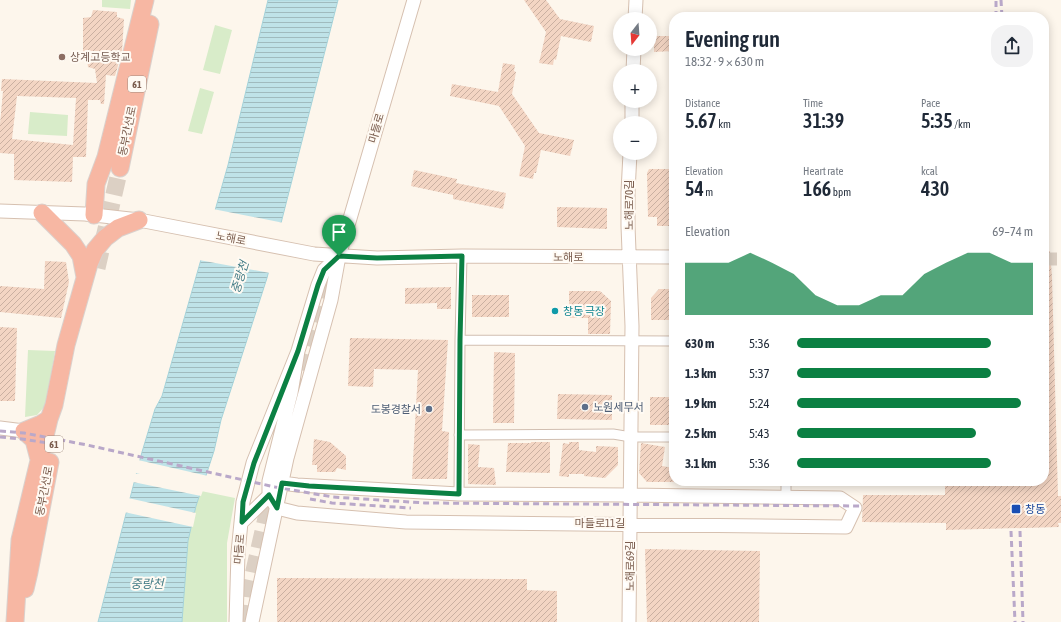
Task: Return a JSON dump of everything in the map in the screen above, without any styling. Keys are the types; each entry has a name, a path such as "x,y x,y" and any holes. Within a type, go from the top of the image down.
{"highway":[{"path":"94,215 96,184 106,157 145,0"},
{"name":"동부간선로","path":"120,168 156,0"},
{"path":"42,213 73,244 91,273"},
{"path":"16,622 20,540 49,418 54,405 66,345 91,273 95,250 105,238 118,228 146,221"},
{"name":"동부간선로","path":"16,622 29,572 53,448 91,273"},
{"path":"39,460 34,440 24,430 41,424 49,418"}],"main road":[{"name":"마들로","path":"252,622 287,458 331,300 339,256 414,0"},
{"path":"635,12 636,0"},
{"name":"노해로70길","path":"630,160 628,192 630,257"},
{"name":"노해로","path":"0,211 94,215 146,221 314,254 339,256 377,258 462,256 669,257"},
{"name":"마들로","path":"236,622 238,553 243,502 254,463 298,351 318,285 324,270 339,256"},
{"name":"노해로69길","path":"629,622 632,340 630,257"},
{"path":"277,508 269,495 269,481 291,393 298,351"},
{"path":"0,428 24,430"},
{"path":"287,458 290,471 294,479 309,486"},
{"path":"242,522 282,483"},
{"name":"마들로11길","path":"277,508 297,513 406,522 846,527 855,508 840,498 786,496 459,494 309,486 282,483"}],"street":[{"path":"459,494 462,256"},
{"path":"460,340 669,341"},
{"path":"459,435 613,434 631,437 669,437"},
{"path":"786,486 786,496"}],"green space":[{"path":"102,0 131,0 130,9 102,7"},
{"path":"215,25 232,30 220,74 203,70"},
{"path":"200,88 214,92 202,134 188,131"},
{"path":"30,112 68,115 67,136 28,134"},
{"path":"28,350 55,351 46,405 37,415 25,417"},
{"path":"201,491 235,498 227,543 227,622 182,622 189,535"}],"water":[{"name":"중랑천","path":"268,0 338,0 267,278 221,420 214,451 196,506 188,541 182,622 98,622 142,452 155,409 162,396 228,165"}],"pier":[{"path":"213,209 284,223 270,273 199,260"},
{"path":"138,460 208,476 201,496 133,482 135,474 140,474 135,473"},
{"path":"128,498 196,513 193,527 124,512"}],"building":[{"path":"524,0 546,0 560,19 594,26 591,42 561,36 556,60 554,59 553,65 539,63 546,32"},
{"path":"93,10 117,12 117,17 124,19 122,52 115,76 106,75 104,104 101,104 100,100 88,100 86,157 73,157 72,182 14,180 14,154 0,153 0,124 3,91 1,91 2,79 97,83 95,69 88,67 87,59 83,58 83,18 91,17","holes":["17,96 76,98 73,145 12,139"]},
{"path":"657,36 669,36 669,51 657,52"},
{"path":"503,63 515,65 514,71 516,72 512,94 539,133 574,140 570,156 541,150 536,173 534,173 533,179 519,176 525,146 499,106 450,96 452,84 498,92"},
{"path":"649,169 669,169 669,226 657,226 657,217 648,217 647,173"},
{"path":"414,170 457,179 456,183 506,193 503,209 453,199 453,195 411,186"},
{"path":"557,207 607,208 607,229 557,227"},
{"path":"1050,251 1058,496 1061,496 1061,523 1058,523 1059,527 946,530 946,523 862,522 863,495 945,495 945,486 1049,486"},
{"path":"45,261 66,262 69,282 61,318 0,312 0,286 44,289"},
{"path":"451,287 451,309 437,309 437,303 405,304 405,288"},
{"path":"659,289 669,289 669,320 651,320 651,298"},
{"path":"569,291 600,291 611,301 610,334 588,334 588,318 569,318"},
{"path":"472,295 509,295 509,317 472,317"},
{"path":"0,327 17,328 15,401 0,401"},
{"name":"도봉경찰서","path":"350,338 448,340 442,431 449,432 447,479 412,479 418,370 374,369 373,387 348,386"},
{"path":"494,352 515,353 514,423 493,423"},
{"name":"노원세무서","path":"558,394 612,395 612,420 557,419"},
{"path":"650,397 669,397 669,425 650,425"},
{"path":"314,439 330,442 346,456 346,470 337,468 335,472 317,472 317,465 312,465"},
{"path":"550,442 550,473 506,472 508,443"},
{"path":"569,442 579,442 579,450 596,452 596,446 618,447 618,465 605,478 584,476 584,474 569,474 569,477 559,476 563,443 569,444"},
{"path":"641,443 665,447 662,466 669,467 669,482 647,482 639,473"},
{"path":"468,444 480,445 478,467 494,468 496,485 468,484"},
{"path":"645,549 760,551 759,622 647,622"},
{"path":"277,578 527,579 527,590 557,591 557,622 277,622"}],"tunnel":[{"path":"97,268 120,168"},
{"path":"1049,259 1061,259"},
{"path":"290,419 330,277"},
{"path":"245,622 248,597 274,483"}],"railway":[{"path":"1001,0 1002,12"},
{"path":"996,1 996,12"},
{"path":"0,431 24,433 87,445 275,487 333,497 425,503 863,506"},
{"path":"0,437 48,443"},
{"path":"310,499 332,503 411,508"},
{"path":"1011,531 1015,622"},
{"path":"1020,531 1023,622"}],"place":[{"name":"상계고등학교","path":"62,57"},
{"name":"창동 극장","path":"555,311"},
{"name":"노원세무서","path":"585,407"},
{"name":"도봉경찰서","path":"429,409"},
{"name":"창동","path":"1016,509"}],"route":[{"path":"339,256 377,258 462,256 459,494 309,486 282,483 277,508 269,495 242,522 243,502 254,463 298,351 318,285 324,270 339,256"}]}
